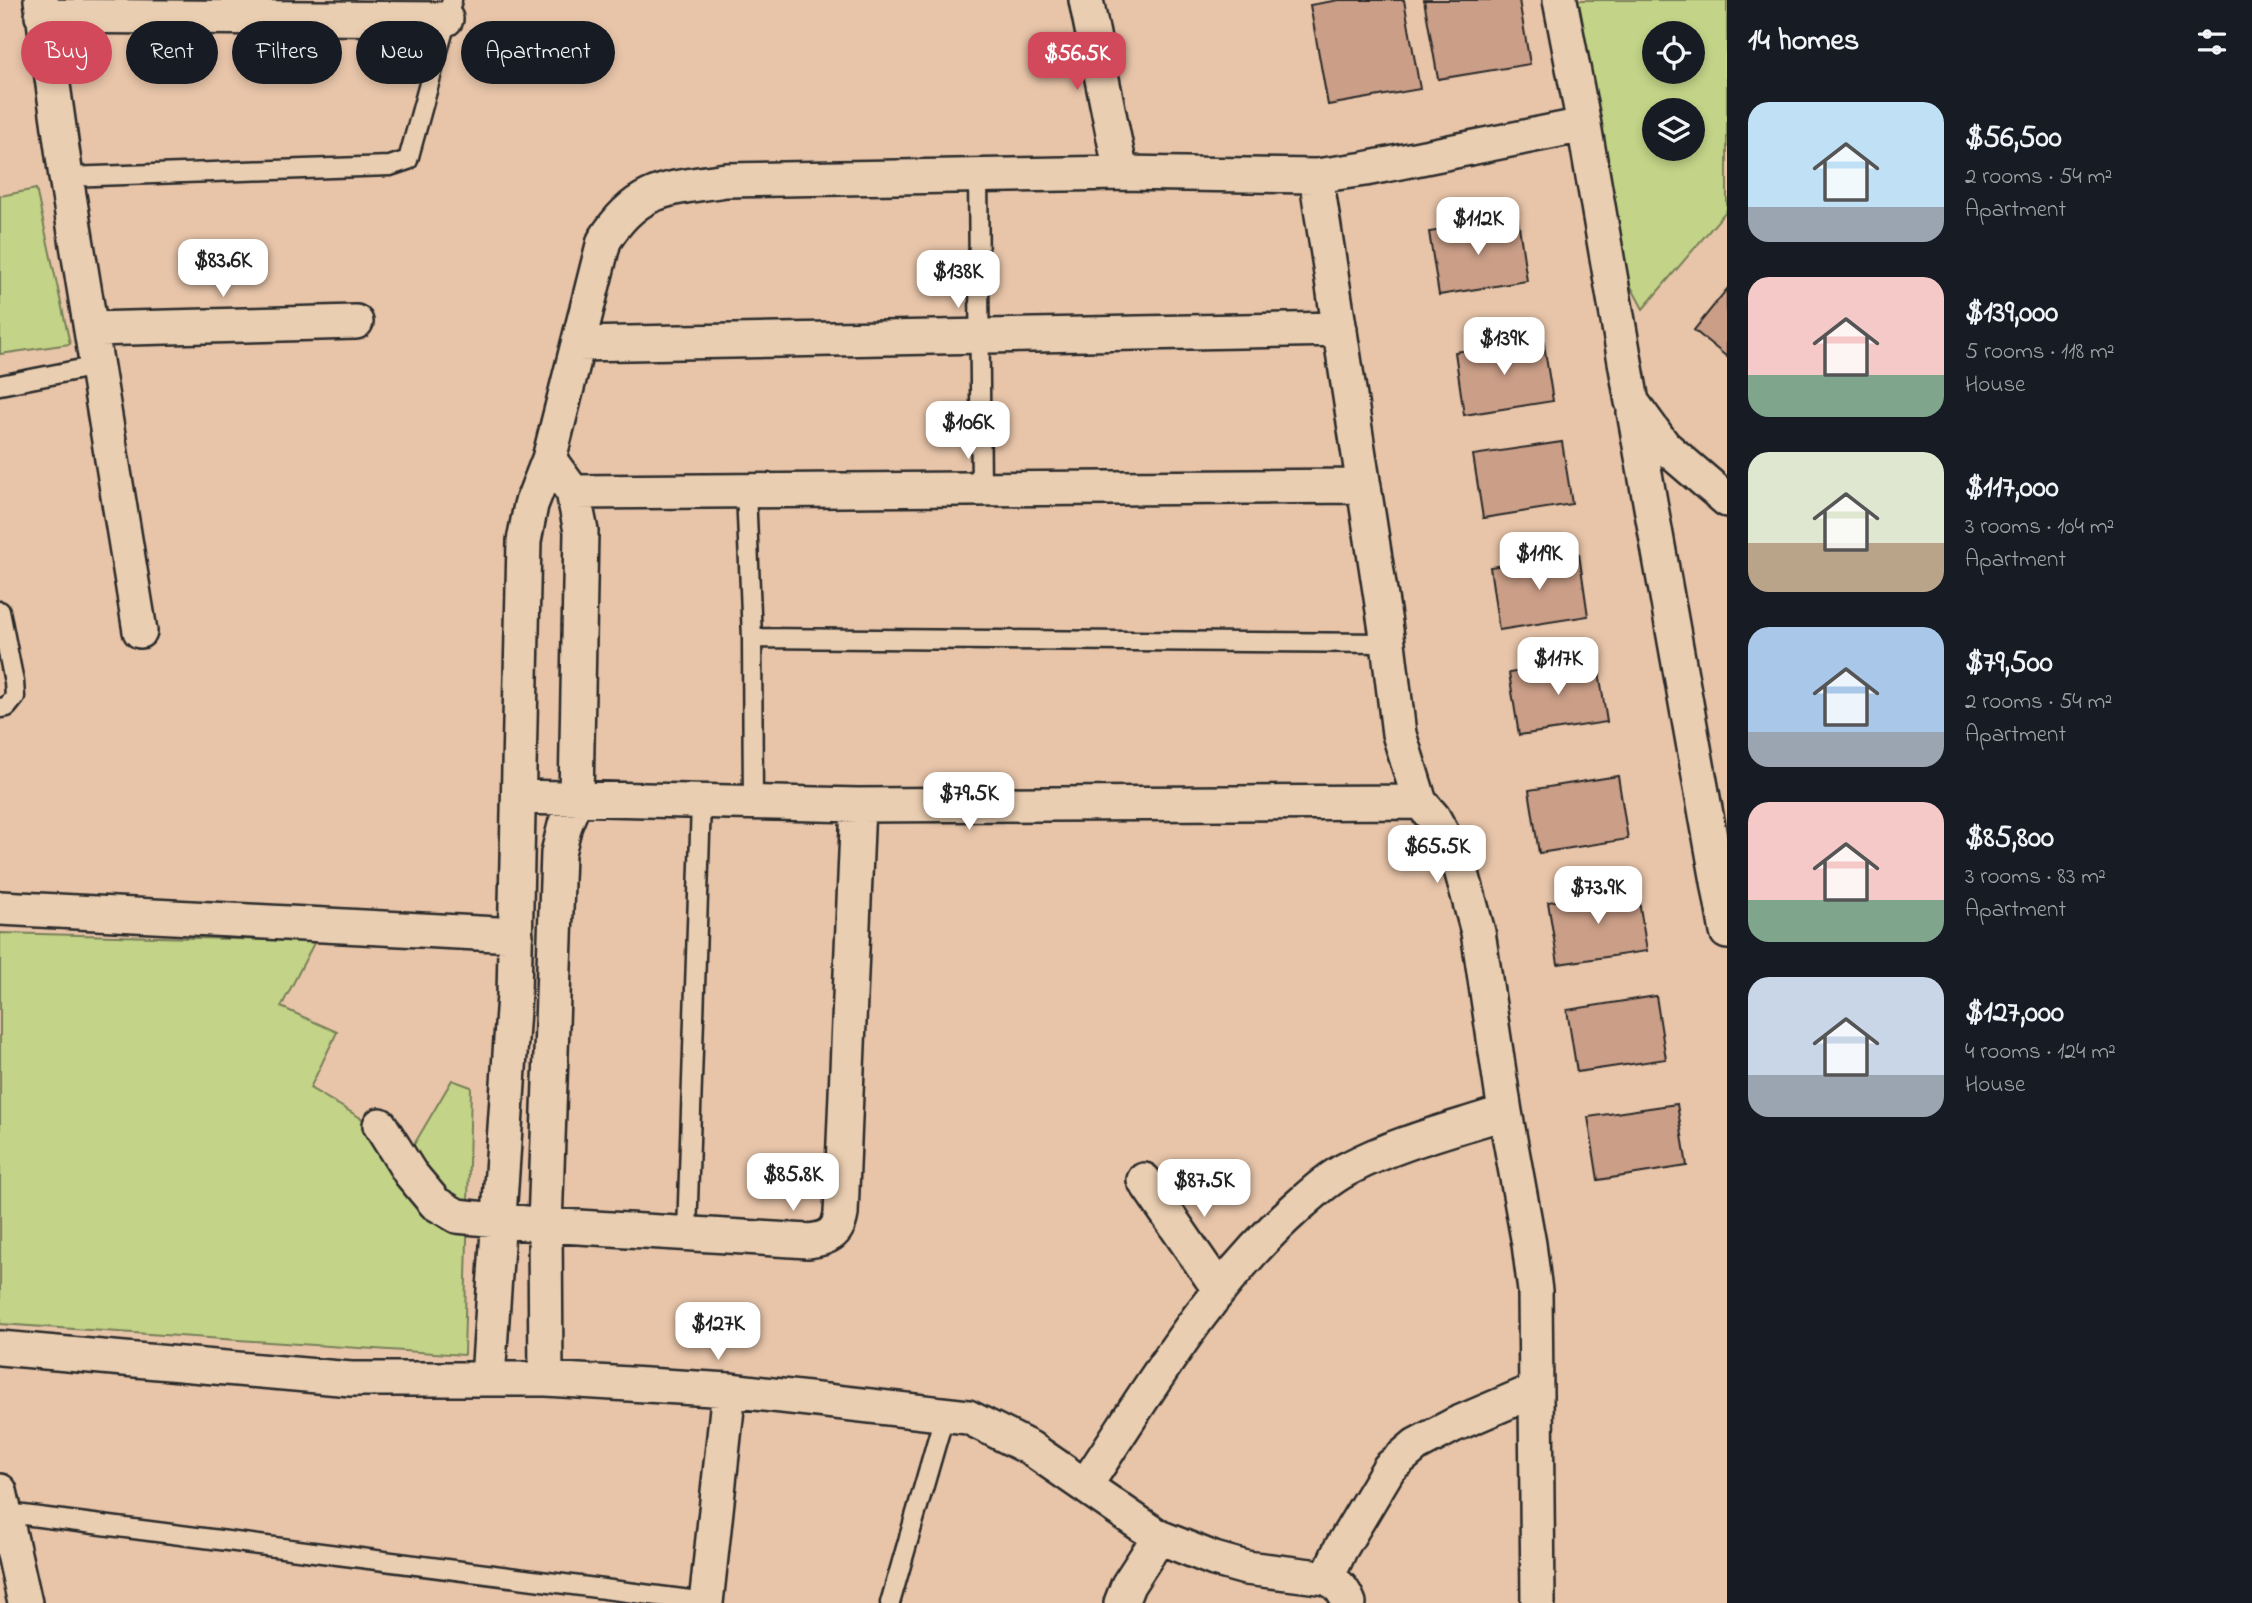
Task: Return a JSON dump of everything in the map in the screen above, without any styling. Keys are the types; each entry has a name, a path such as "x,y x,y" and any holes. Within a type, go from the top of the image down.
{"street":[{"path":"1086,0 1121,173"},
{"path":"1560,0 1727,932"},
{"path":"140,631 41,8 449,9"},
{"path":"488,1378 513,1009 524,541 531,505 549,458 604,241 615,222 627,209 663,191 726,180 1121,173 1316,176 1365,169 1584,125"},
{"path":"1316,176 1388,643 1399,734 1420,802 1438,825 1460,866 1475,921 1530,1244 1535,1291 1538,1603"},
{"path":"91,330 356,322"},
{"path":"578,344 1340,329"},
{"path":"1632,402 1664,446 1727,500"},
{"path":"546,1379 545,1226 558,853 576,798 581,531 573,492 549,458"},
{"path":"573,492 1364,486"},
{"path":"519,796 701,803 858,805 1420,802"},
{"path":"380,1125 410,1173 435,1203 457,1216 545,1226 808,1241 824,1239 833,1233 839,1224 858,805"},
{"path":"0,908 516,934"},
{"path":"1085,1486 1219,1289 1274,1228 1324,1184 1349,1167 1385,1152 1506,1112"},
{"path":"1144,1180 1219,1289"},
{"path":"0,1348 337,1378 546,1379 729,1390 968,1417 1030,1448 1158,1537 1214,1559 1247,1568 1327,1578 1344,1591 1349,1603"},
{"path":"706,1603 729,1390"},
{"path":"1327,1578 1340,1550 1388,1468 1426,1440 1454,1425 1536,1390"},
{"path":"1,1505 26,1603"},
{"path":"1121,1603 1128,1585 1158,1537"}],"lane":[{"path":"66,177 390,166 408,160 449,9"},
{"path":"978,176 981,488"},
{"path":"0,385 97,366"},
{"path":"746,491 752,638 753,803"},
{"path":"0,611 15,697 7,707 0,708"},
{"path":"752,638 1388,643"},
{"path":"687,1234 701,803"},
{"path":"890,1603 945,1413"},
{"path":"1,1505 706,1603"}],"green space":[{"path":"1575,0 1727,0 1727,210 1643,309 1620,266"},
{"path":"36,189 70,344 0,354 0,196"},
{"path":"0,933 315,941 281,1007 337,1032 310,1088 412,1148 452,1080 471,1087 464,1355 0,1324"}],"building":[{"path":"1339,0 1404,0 1420,89 1328,105 1310,5"},
{"path":"1424,0 1519,0 1530,64 1438,79"},
{"path":"1518,219 1527,281 1439,295 1429,232"},
{"path":"1727,289 1727,357 1694,330"},
{"path":"1543,338 1553,401 1464,415 1455,352"},
{"path":"1562,442 1572,504 1483,518 1473,455"},
{"path":"1579,554 1588,616 1499,630 1490,567"},
{"path":"1597,659 1607,722 1519,735 1509,673"},
{"path":"1618,776 1628,839 1539,853 1529,790"},
{"path":"1637,888 1647,951 1558,964 1548,902"},
{"path":"1656,996 1666,1059 1577,1072 1567,1010"},
{"path":"1677,1104 1687,1166 1598,1180 1588,1117"}]}
